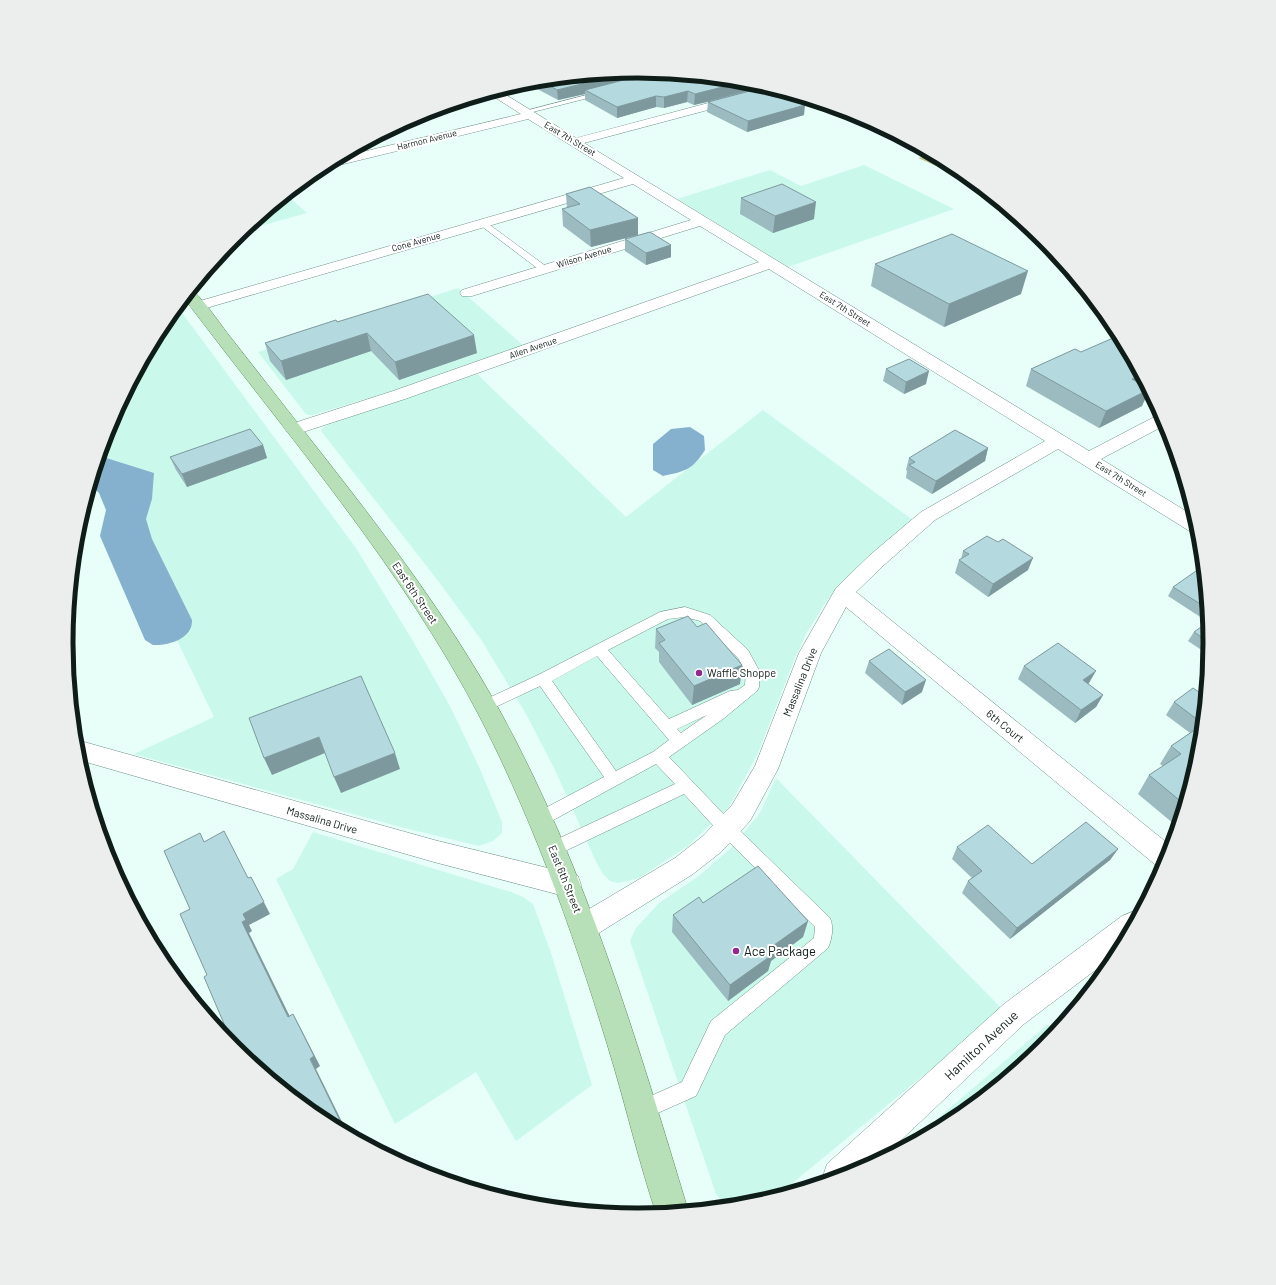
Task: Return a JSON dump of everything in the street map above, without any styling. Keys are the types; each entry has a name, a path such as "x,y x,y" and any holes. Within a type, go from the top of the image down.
{"main road":[{"name":"East 6th Street","path":"193,299 385,549 454,652 485,706 540,819 584,927 671,1206"}],"street":[{"path":"574,142 764,92"},
{"name":"East 7th Street","path":"498,95 1190,522"},
{"name":"Harmon Avenue","path":"346,159 527,113"},
{"name":"Cone Avenue","path":"193,299 483,223 635,179"},
{"name":"Wilson Avenue","path":"467,293 702,221"},
{"name":"Allen Avenue","path":"294,429 399,395 771,263"},
{"path":"1088,459 1159,425"},
{"name":"Massalina Drive","path":"584,927 621,906 684,866 712,844 741,813 766,769 810,653 843,593 876,560 928,516 1058,441"},
{"name":"6th Court","path":"843,593 1162,855"},
{"name":"Massalina Drive","path":"84,752 434,851 568,885"},
{"name":"Hamilton Avenue","path":"858,1162 1014,1014 1123,932"}],"lane":[{"path":"527,113 611,90"},
{"path":"483,223 544,269"},
{"path":"485,706 543,679 665,615 685,612 705,618 743,654 753,672 752,687 718,715 658,756 540,819"},
{"path":"599,649 679,741"},
{"path":"543,679 614,780"},
{"path":"667,727 752,687"},
{"path":"642,1110 689,1089 718,1028 822,942 824,924 727,829 658,756"},
{"path":"553,849 686,786"}],"shaded area":[{"path":"926,156 952,173 918,158"},
{"path":"864,165 954,209 788,267 677,199 770,170 801,186"},
{"path":"290,197 307,213 255,227"},
{"path":"458,288 525,347 415,384 313,415 308,415 305,413 258,352"},
{"path":"181,311 356,548 413,641 451,708 480,769 502,822 502,833 493,841 479,846 404,828 134,754 214,717 115,512 154,474 104,457 116,426 131,393 149,360"},
{"path":"477,374 626,517 763,410 914,521 875,551 837,588 824,605 807,632 795,658 758,753 729,807 688,846 639,878 618,883 610,881 603,874 597,864 555,770 526,714 482,641 439,582 321,431 323,427 330,424"},
{"path":"776,778 1003,1010 788,1187 748,1197 722,1201 716,1194 630,941 636,928 659,903 700,875 731,848 760,813"},
{"path":"313,832 511,892 523,897 533,904 551,953 592,1085 516,1141 476,1072 395,1124 276,879 293,869"},
{"path":"1048,1024 1051,1028 1011,1067 982,1091 927,1128"}],"water":[{"path":"690,427 704,436 705,450 696,462 688,469 663,476 653,470 653,444 671,429"},
{"path":"104,457 154,473 152,499 146,519 152,539 192,620 191,627 184,637 172,643 159,645 153,645 145,640 100,536 106,510 99,493 94,488"}],"building":[{"path":"631,78 675,79 730,85 695,94 688,91 664,97 656,96 617,107 585,90"},
{"path":"602,79 557,90 548,85"},
{"path":"755,90 792,99 805,105 748,121 708,102"},
{"path":"782,184 816,202 775,216 741,198"},
{"path":"590,187 638,218 590,230 562,209 580,204 566,194"},
{"path":"650,232 671,245 646,253 625,239"},
{"path":"952,234 1028,271 949,304 875,264"},
{"path":"428,294 474,335 395,362 367,333 281,361 265,343 336,320 337,322"},
{"path":"1114,338 1136,377 1132,379 1140,384 1144,392 1106,411 1031,369 1075,349 1081,352"},
{"path":"909,359 929,371 906,382 886,369"},
{"path":"250,429 263,445 182,474 170,457"},
{"path":"955,430 988,448 936,481 909,465 915,462 909,458"},
{"path":"987,536 998,542 1003,539 1033,558 993,584 959,560 969,554 963,551"},
{"path":"1196,571 1198,573 1202,605 1173,587"},
{"path":"688,616 697,627 706,623 742,665 694,686 659,643 665,640 656,629"},
{"path":"1203,626 1203,638 1194,632"},
{"path":"1058,643 1096,671 1083,680 1103,695 1081,710 1024,666"},
{"path":"889,649 926,680 905,692 869,661"},
{"path":"361,676 395,753 334,777 319,737 264,758 249,718"},
{"path":"1193,688 1200,693 1197,720 1174,702"},
{"path":"1196,729 1192,753 1180,801 1149,775 1181,754 1171,746"},
{"path":"1086,822 1118,849 1017,928 968,881 982,871 957,847 988,825 1032,864"},
{"path":"224,831 248,878 251,877 264,902 243,914 246,920 242,922 288,1017 293,1014 314,1056 310,1059 341,1123 294,1091 265,1067 227,1030 204,977 207,975 180,914 190,909 164,851 200,833 204,842"},
{"name":"Ace Package","path":"758,866 808,921 767,950 772,955 730,985 673,915 699,897 703,903"}],"place":[{"name":"Waffle Shoppe","path":"699,673"},
{"name":"Ace Package","path":"736,951"}]}
